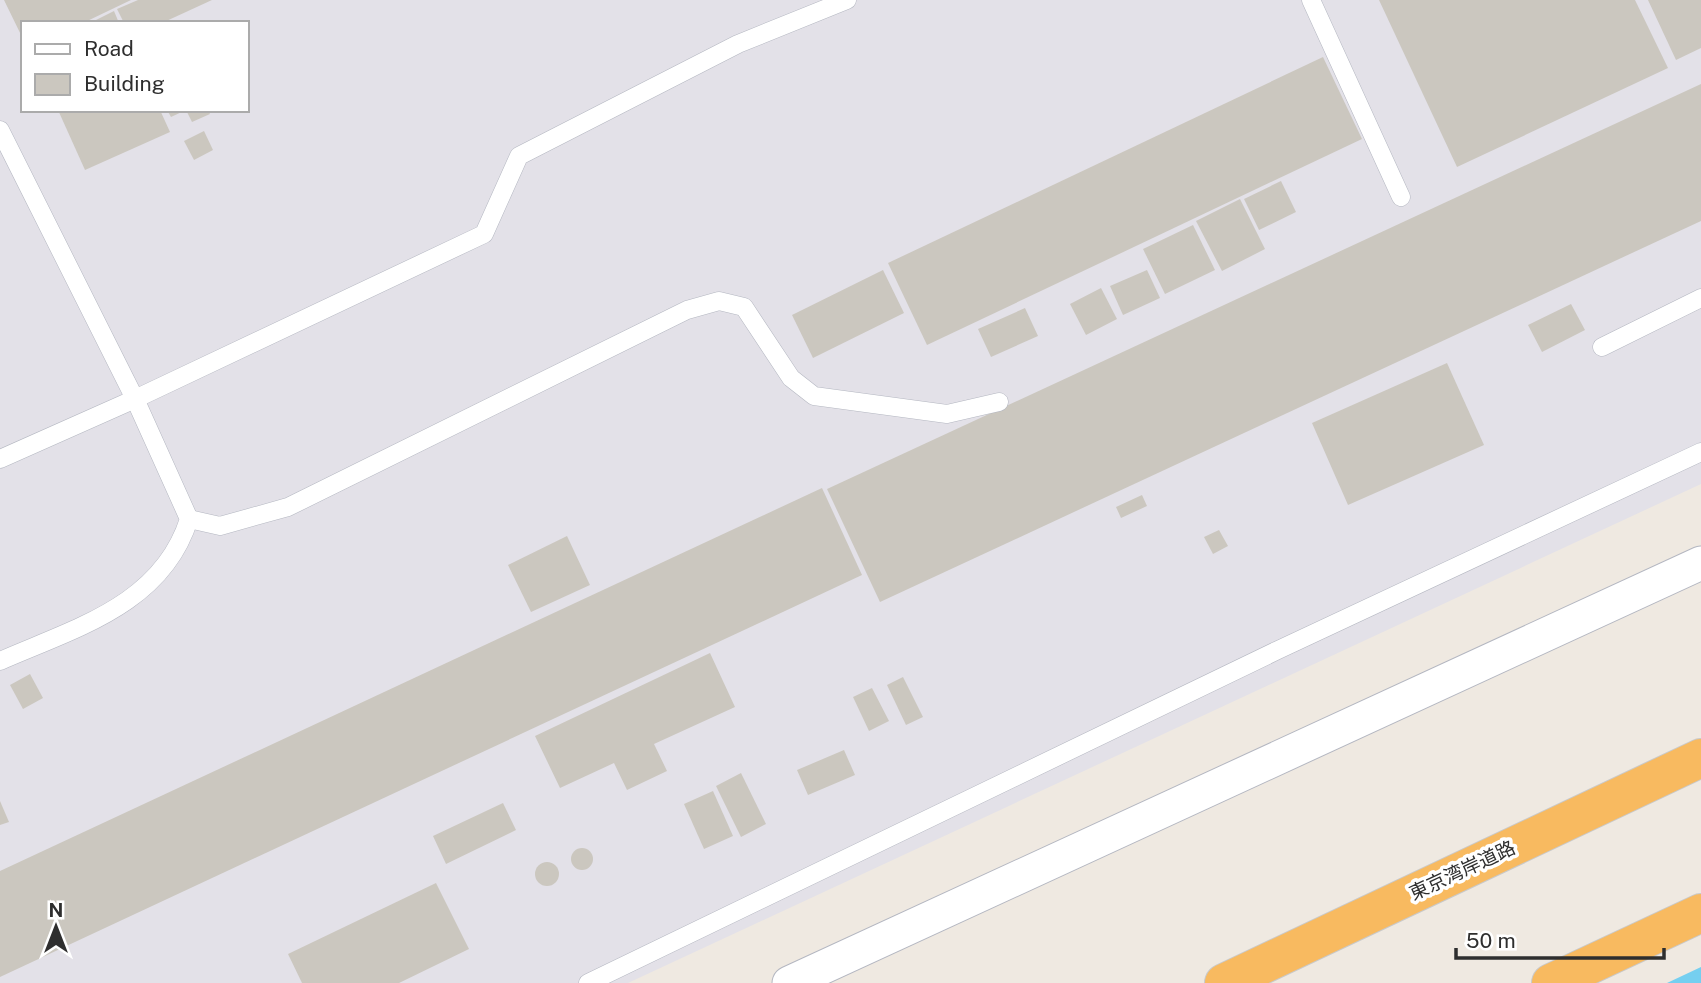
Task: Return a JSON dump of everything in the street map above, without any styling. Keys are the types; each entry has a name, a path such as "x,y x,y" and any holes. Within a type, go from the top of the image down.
{"highway":[{"name":"東京湾岸道路","path":"1224,983 1701,758"},
{"path":"1551,983 1701,913"}],"street":[{"path":"789,983 1701,563"}],"lane":[{"path":"0,459 135,399 484,234 519,156 738,44 846,0"},
{"path":"1311,0 1401,197"},
{"path":"0,130 135,399 189,519 181,545 164,570 140,594 0,661"},
{"path":"1602,347 1701,298"},
{"path":"189,519 220,526 288,507 687,310 719,301 744,307 791,377 814,396 947,414 999,402"},
{"path":"588,983 1278,650 1701,452"}],"shaded area":[{"path":"0,0 1701,0 1701,484 628,983 0,983"}],"water":[{"path":"1701,967 1701,983 1667,983"}],"building":[{"path":"4,0 131,0 87,21 21,21 21,35"},
{"path":"138,0 212,0 166,21 123,21 117,9"},
{"path":"1379,0 1635,0 1668,68 1457,167"},
{"path":"1648,0 1701,0 1701,48 1676,60"},
{"path":"114,11 118,21 94,21"},
{"path":"1323,57 1362,139 927,345 888,263"},
{"path":"1701,84 1701,221 880,602 827,489"},
{"path":"59,112 161,112 170,132 85,170"},
{"path":"168,112 182,112 171,117"},
{"path":"187,112 209,112 210,114 192,122"},
{"path":"204,131 213,150 194,160 184,141"},
{"path":"1281,181 1296,212 1259,230 1244,199"},
{"path":"1240,199 1265,249 1222,271 1196,221"},
{"path":"1193,225 1215,270 1165,294 1143,249"},
{"path":"883,270 904,313 813,358 792,315"},
{"path":"1147,270 1160,298 1123,315 1110,286"},
{"path":"1101,288 1117,319 1086,335 1070,304"},
{"path":"1571,304 1585,330 1542,352 1528,325"},
{"path":"1025,308 1038,336 991,357 978,329"},
{"path":"1447,363 1484,445 1348,505 1312,423"},
{"path":"822,488 862,575 0,977 0,871"},
{"path":"1142,495 1147,506 1121,518 1116,507"},
{"path":"1219,530 1228,546 1213,554 1204,537"},
{"path":"567,536 590,585 531,612 508,565"},
{"path":"710,653 735,707 654,744 667,771 627,790 614,763 560,788 535,736"},
{"path":"30,674 43,698 23,709 10,685"},
{"path":"903,677 923,717 906,725 887,685"},
{"path":"872,688 889,721 869,731 853,697"},
{"path":"844,750 855,775 808,795 797,770"},
{"path":"741,773 766,824 741,837 716,786"},
{"path":"713,791 733,836 704,849 684,804"},
{"path":"0,801 9,822 0,825"},
{"path":"503,803 516,830 446,864 433,836"},
{"path":"578,848 586,848 593,855 593,863 586,870 578,870 571,863 571,855"},
{"path":"547,862 556,865 559,874 556,883 547,886 538,883 535,874 538,865"},
{"path":"436,883 469,949 399,983 302,983 288,954"}]}
